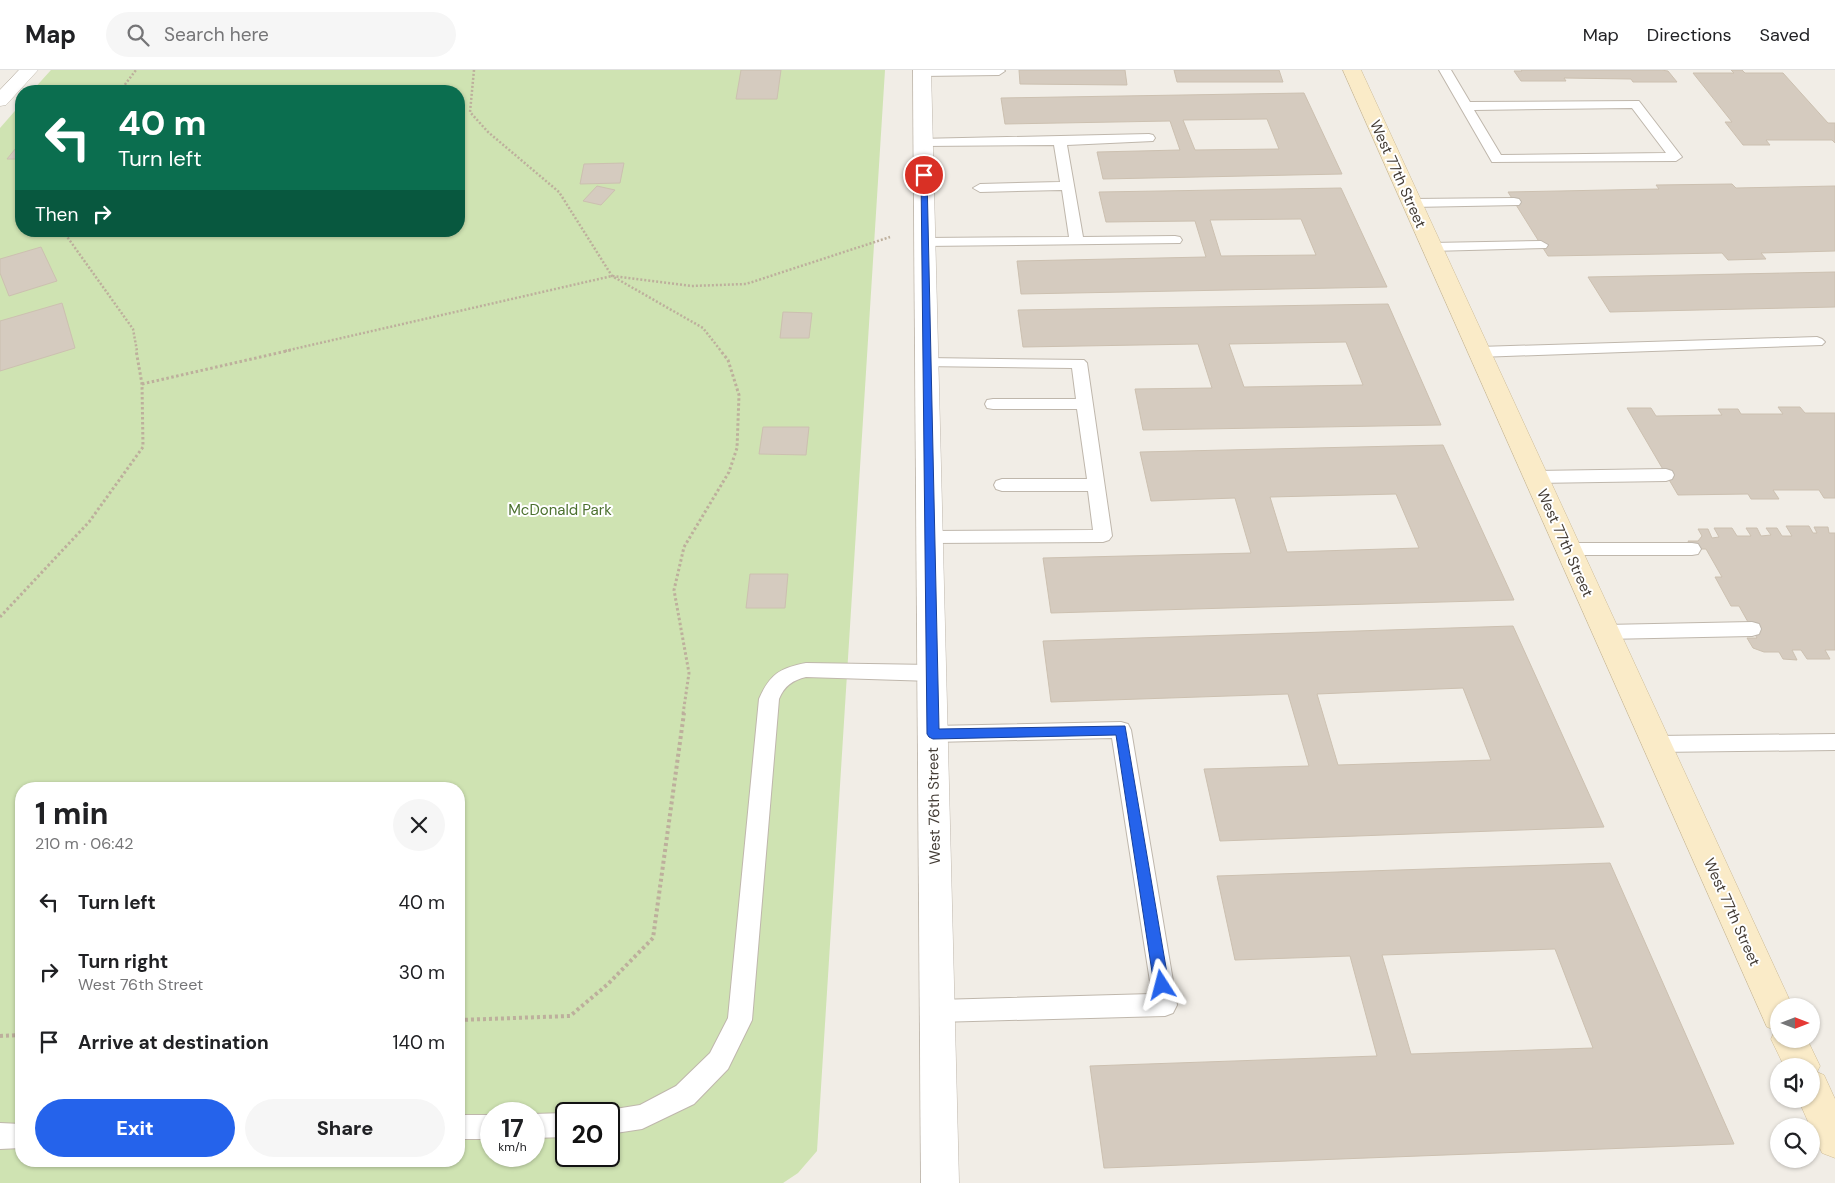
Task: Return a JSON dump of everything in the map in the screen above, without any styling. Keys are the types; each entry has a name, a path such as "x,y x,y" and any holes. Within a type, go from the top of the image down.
{"street":[{"path":"0,101 29,70"},
{"name":"West 77th Street","path":"1352,70 1771,998"},
{"name":"West 76th Street","path":"922,71 940,1183"},
{"path":"1820,1107 1835,1140"}],"lane":[{"path":"1445,70 1465,106 1497,159 1676,158 1635,104 1465,106"},
{"path":"922,71 999,71"},
{"path":"923,142 1149,138"},
{"path":"1060,141 1077,241"},
{"path":"980,188 1068,186"},
{"path":"1412,203 1514,202"},
{"path":"924,234 1077,241 1175,240"},
{"path":"1431,247 1541,245"},
{"path":"1479,352 1817,342"},
{"path":"926,363 1079,363 1103,536 930,537"},
{"path":"993,404 1085,404"},
{"path":"1535,477 1666,475"},
{"path":"1002,485 1096,485"},
{"path":"1568,549 1692,549"},
{"path":"1605,632 1752,629"},
{"path":"620,1120 642,1117 686,1095 719,1061 740,1020 769,700 774,686 792,673 806,670 932,673"},
{"path":"933,734 1121,730 1164,1005 937,1011"},
{"path":"1656,744 1835,742"},
{"path":"465,1127 480,1127"},
{"path":"0,1136 15,1136"}],"path":[{"path":"125,85 136,70"},
{"path":"465,1020 570,1016 608,984 653,938 689,673 674,590 684,547 729,472 737,448 739,395 728,360 703,328 612,276 559,192 488,132 470,112 474,70"},
{"path":"142,384 612,276 691,286 746,284 924,234"},
{"path":"0,617 88,522 143,448 142,384 133,329 67,237"},
{"path":"0,1036 15,1035"}],"green space":[{"name":"McDonald Park","path":"51,70 885,70 817,1151 798,1173 783,1183 0,1183 0,128 15,111 15,237 465,237 465,85 37,85"}],"building":[{"path":"741,70 781,70 777,99 736,99"},
{"path":"1019,70 1125,70 1127,85 1020,84"},
{"path":"1174,70 1279,70 1283,82 1177,82"},
{"path":"1661,70 1668,71 1677,82 1633,82 1631,79 1564,78 1566,81 1521,81 1514,71"},
{"path":"1731,70 1742,70 1745,73 1783,73 1828,123 1835,123 1835,143 1832,140 1766,140 1770,145 1743,145 1725,122 1732,122 1693,73 1734,73"},
{"path":"1304,93 1342,174 1103,179 1097,152 1180,150 1170,121 1005,124 1001,98","holes":["1267,119 1279,149 1195,150 1183,120"]},
{"path":"15,149 15,159 7,159"},
{"path":"624,163 620,183 580,184 584,164"},
{"path":"1732,184 1736,188 1835,186 1835,251 1761,253 1766,259 1728,260 1722,253 1548,256 1508,192 1659,189 1656,185"},
{"path":"597,186 615,190 601,205 583,201"},
{"path":"1341,188 1387,287 1021,294 1017,261 1206,257 1195,221 1106,222 1099,192","holes":["1301,219 1316,255 1221,256 1210,220"]},
{"path":"41,247 57,281 9,296 0,273 0,259"},
{"path":"1835,272 1835,307 1610,312 1588,277"},
{"path":"62,303 75,348 0,371 0,321"},
{"path":"1388,304 1441,425 1143,430 1135,389 1212,388 1198,344 1023,347 1018,310","holes":["1346,342 1363,385 1244,387 1229,344"]},
{"path":"783,312 812,313 809,338 780,338"},
{"path":"1778,407 1800,407 1805,413 1835,413 1835,498 1824,498 1819,490 1773,490 1779,499 1751,499 1748,494 1678,495 1627,408 1651,408 1656,416 1722,415 1718,409 1738,409 1741,414 1783,414"},
{"path":"763,427 809,427 806,455 759,454"},
{"path":"1443,445 1514,600 1051,613 1043,558 1251,553 1235,498 1151,501 1140,452","holes":["1396,494 1419,548 1287,552 1270,497"]},
{"path":"1786,526 1809,526 1813,533 1817,533 1814,527 1828,527 1829,533 1835,533 1835,650 1825,650 1830,659 1807,659 1801,650 1792,650 1797,660 1783,659 1779,652 1764,652 1753,648 1747,638 1757,638 1739,606 1731,606 1715,577 1722,577 1706,549 1692,549 1688,541 1698,541 1702,536 1698,529 1708,529 1712,538 1719,537 1714,528 1732,528 1737,536 1751,536 1746,528 1757,528 1761,536 1771,535 1766,528 1777,528 1782,536 1792,536"},
{"path":"750,574 788,574 785,608 746,608"},
{"path":"1513,626 1604,827 1220,841 1204,769 1309,766 1288,694 1051,702 1043,641","holes":["1463,688 1491,760 1338,765 1317,694"]},
{"path":"1610,863 1734,1144 1104,1168 1090,1066 1377,1056 1350,956 1235,960 1217,876","holes":["1555,949 1593,1048 1411,1054 1382,955"]}],"route":[{"path":"924,175 933,734 1121,730 1162,985"}]}
